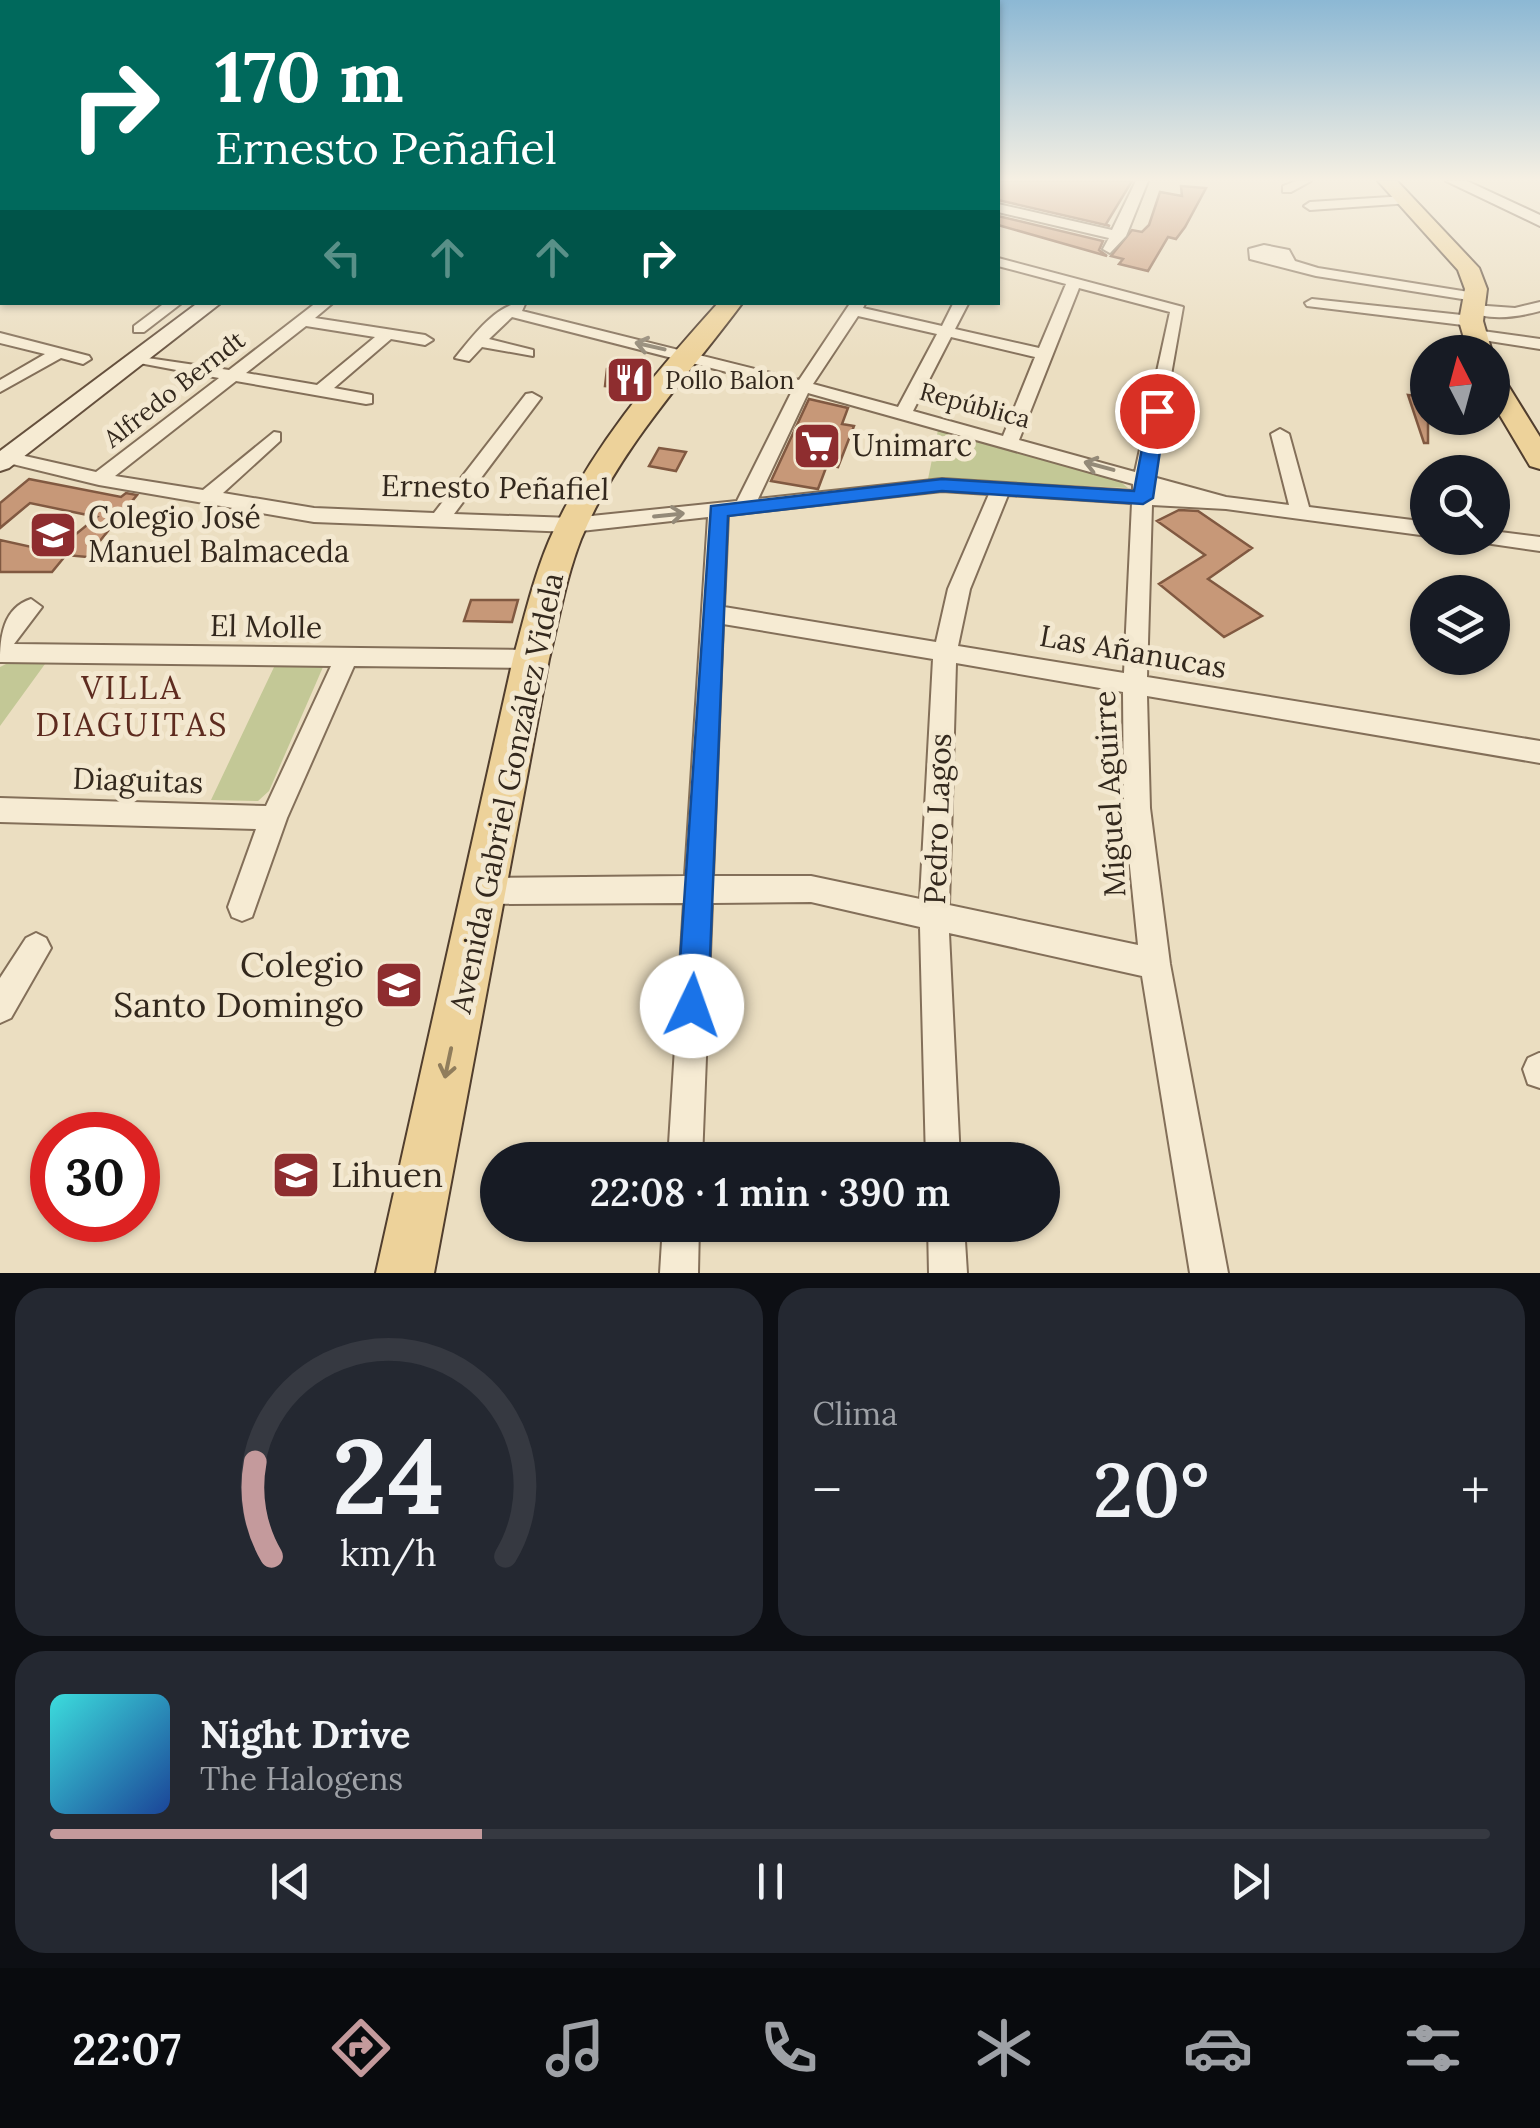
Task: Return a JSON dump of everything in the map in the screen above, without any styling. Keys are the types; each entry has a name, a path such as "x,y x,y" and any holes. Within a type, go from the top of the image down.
{"main road":[{"path":"1443,240 1468,268 1476,289 1475,323"},
{"name":"Avenida Gabriel González Videla","path":"405,1273 530,660 557,562 572,525 650,398 729,305"},
{"path":"1510,409 1540,460"}],"street":[{"path":"1285,262 1540,344"},
{"path":"1000,263 1074,282 1009,442"},
{"name":"Miguel Aguirre","path":"1074,282 1178,310 1143,488 1135,685 1137,808 1155,964 1209,1273"},
{"path":"1312,303 1475,323 1540,306"},
{"path":"139,330 170,305"},
{"path":"4,460 208,305"},
{"name":"Alfredo Berndt","path":"98,479 323,305"},
{"path":"903,414 960,305"},
{"path":"685,1142 715,614 731,509 856,306 945,332 1043,354"},
{"path":"463,358 497,321 518,308"},
{"name":"República","path":"518,308 1009,442 1143,488"},
{"path":"302,322 425,340"},
{"path":"321,391 388,334"},
{"path":"0,338 83,359"},
{"path":"479,340 527,352"},
{"path":"0,387 58,352"},
{"path":"140,359 366,399"},
{"path":"438,520 532,398"},
{"path":"1280,434 1301,512 1410,527"},
{"path":"207,497 274,437"},
{"name":"Ernesto Peñafiel","path":"4,460 314,515 438,520 572,525 942,485 1143,488 1301,512"},
{"name":"Pedro Lagos","path":"943,1142 934,914 945,653 960,589 1002,488"},
{"path":"1510,540 1540,544"},
{"name":"El Molle","path":"0,649 31,606"},
{"name":"Las Añanucas","path":"715,614 1540,752"},
{"name":"El Molle","path":"0,649 530,660"},
{"path":"242,907 274,818 346,658"},
{"name":"Diaguitas","path":"0,810 274,818"},
{"path":"484,891 810,889 1155,964"},
{"path":"0,1007 36,948"},
{"path":"679,1273 680,1242"},
{"path":"947,1242 948,1273"}],"green space":[{"path":"938,430 1116,478 1128,488 928,479"},
{"path":"8,663 45,664 0,726 0,667"},
{"path":"275,665 323,667 269,791 258,801 211,800"}],"building":[{"path":"1052,240 1103,241 1099,250 1107,256"},
{"path":"1124,240 1166,240 1148,271 1119,264 1123,259 1111,256"},
{"path":"638,368 637,388 605,386 607,369"},
{"name":"Unimarc","path":"809,399 848,408 842,424 854,426 838,467 827,465 818,489 771,481"},
{"path":"659,448 686,452 676,471 649,466"},
{"path":"29,479 121,497 126,493 137,495 87,557 66,555 52,572 0,572 0,540 54,552 97,517 30,503 0,528 0,503"},
{"path":"1179,510 1198,511 1252,548 1208,579 1262,616 1224,637 1159,584 1205,555 1157,521"},
{"path":"471,600 518,600 512,622 464,621"}],"place":[{"name":"Pollo Balon","path":"630,380"},
{"name":"Unimarc","path":"817,446"},
{"name":"Colegio José Manuel Balmaceda","path":"53,535"},
{"name":"Colegio Santo Domingo","path":"399,985"},
{"name":"Lihuen","path":"296,1175"}],"district":[{"name":"VILLA DIAGUITAS","path":"132,706"}],"route":[{"path":"692,1006 718,510 942,485 1143,498 1143,478 1157,411"}]}
